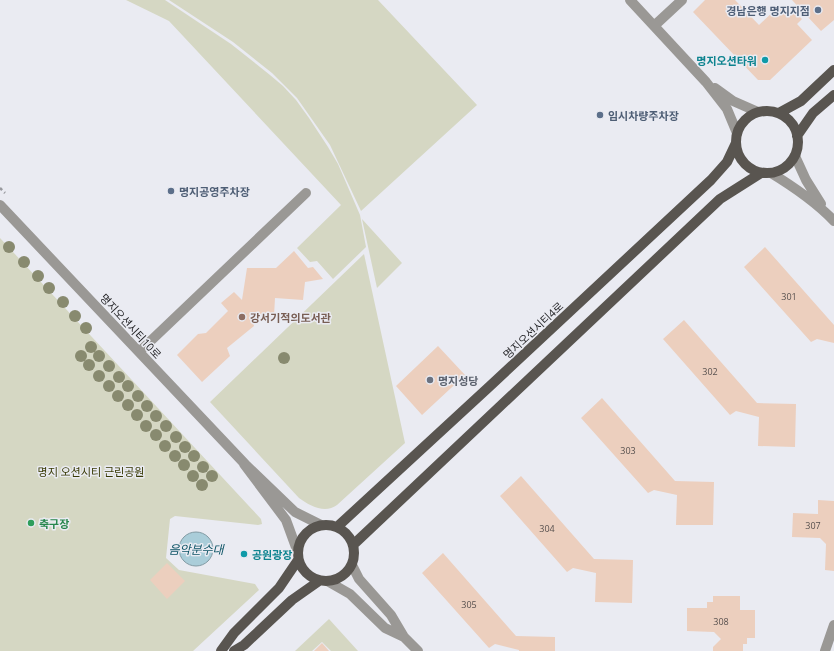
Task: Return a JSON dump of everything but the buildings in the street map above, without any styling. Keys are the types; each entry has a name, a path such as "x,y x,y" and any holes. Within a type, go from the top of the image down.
{"main road":[{"path":"779,113 801,101 834,70"},
{"path":"797,136 813,113 834,95"},
{"path":"353,545 720,199 766,173 781,170 789,164 795,156 798,146 794,126 779,113 768,111 758,112 749,116 741,124 736,138 738,154 743,162 751,169 766,173"},
{"name":"명지오션시티4로","path":"337,527 711,180 727,162 736,138"},
{"path":"321,525 337,527 344,531 350,538 353,545 354,555 352,565 346,573 338,579 324,581 312,578 305,573 301,567 298,555 299,541 304,534 312,528 321,525"},
{"path":"221,651 234,633 279,588 298,555"},
{"path":"234,651 244,645 292,600 324,581"}],"street":[{"path":"630,0 706,82 727,109 736,138"},
{"path":"654,26 682,0"},
{"path":"706,82 733,100 758,112"},
{"path":"795,156 806,180 825,211"},
{"path":"766,173 797,188 825,211 834,221"},
{"path":"139,352 306,193"},
{"name":"명지오션시티10로","path":"0,205 245,464"},
{"path":"245,464 295,512 321,525"},
{"path":"245,464 286,520 298,555"},
{"path":"352,565 360,579 390,615 404,637 418,651"},
{"path":"324,581 350,594 385,628 404,637"},
{"path":"825,651 834,625"}],"green space":[{"path":"126,0 165,0 231,44 283,86 296,100 338,164 360,215 366,247 333,279 317,261 310,262 297,248 341,205 169,21"},
{"path":"169,0 378,0 477,105 361,211 330,145 297,98 272,73 233,42"},
{"path":"362,219 402,263 377,288"},
{"name":"명지 오션시티 근린공원","path":"0,238 261,519 262,524 258,525 175,516 170,519 166,558 179,570 255,584 259,590 193,651 0,651"},
{"path":"364,254 405,443 337,505 332,508 323,509 308,504 299,498 210,402"},
{"path":"329,619 358,651 331,651 322,642 312,651 295,651"}],"water":[{"name":"음악분수대","path":"193,532 199,532 203,533 210,539 213,549 212,556 206,563 199,566 193,566 189,565 182,559 179,552 179,546 180,542 186,535"}],"place":[{"name":"경남은행 명지지점","path":"818,10"},
{"name":"명지오션타워","path":"765,60"},
{"name":"임시차량주차장","path":"600,115"},
{"name":"명지공영주차장","path":"171,191"},
{"name":"강서기적의도서관","path":"242,317"},
{"name":"명지성당","path":"430,380"},
{"name":"축구장","path":"31,523"},
{"name":"공원광장","path":"244,554"}]}
